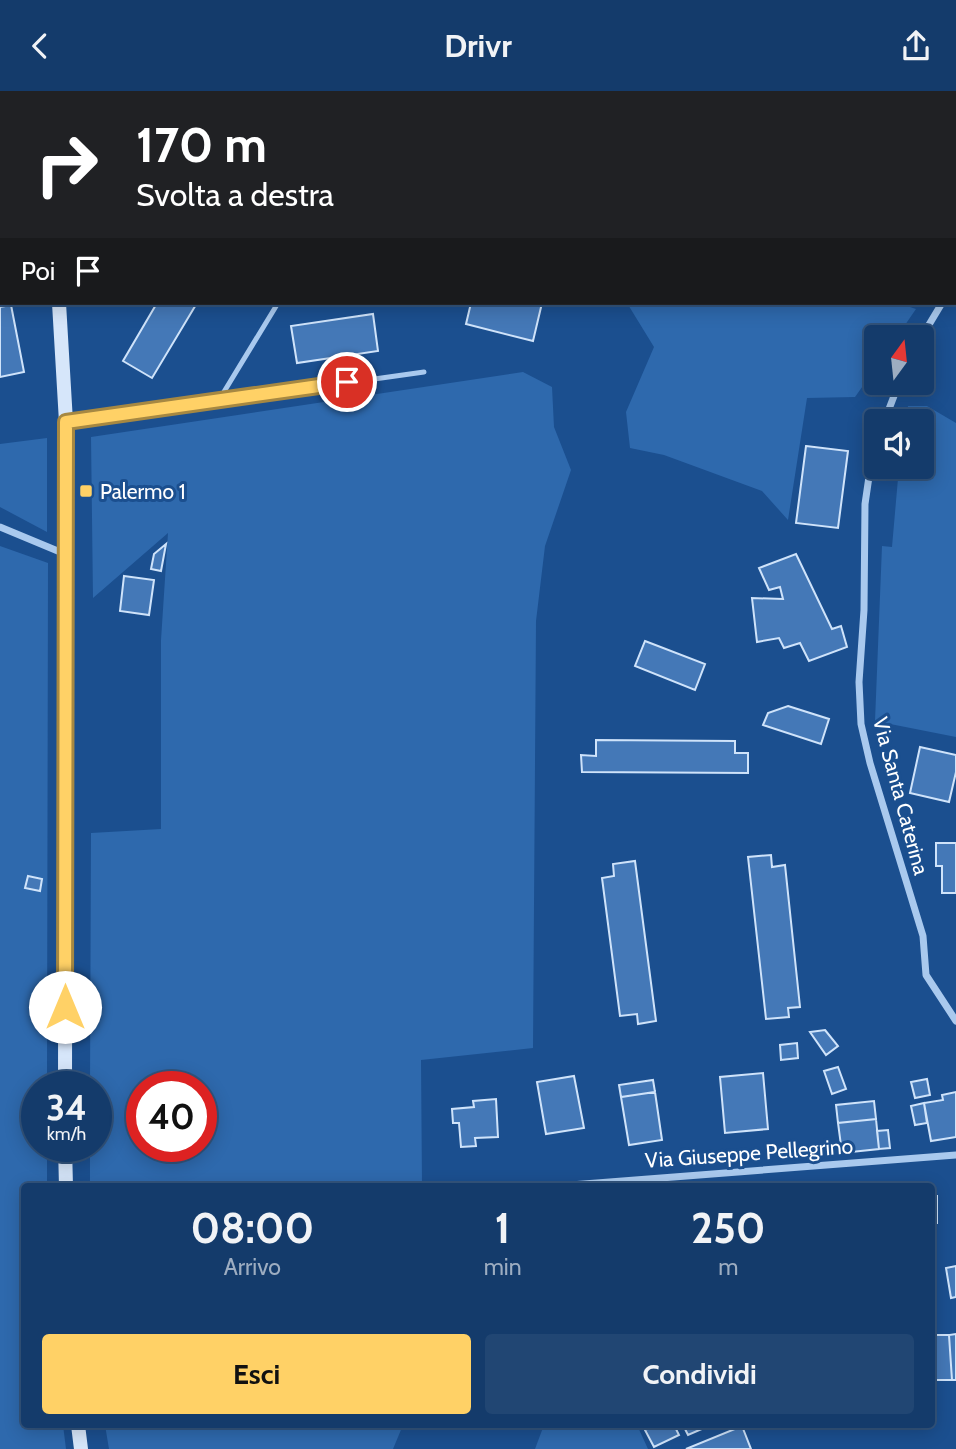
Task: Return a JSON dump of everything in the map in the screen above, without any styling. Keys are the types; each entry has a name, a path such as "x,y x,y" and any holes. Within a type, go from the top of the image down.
{"street":[{"path":"59,305 66,422 65,1071"},
{"path":"928,325 941,305"},
{"name":"Via Santa Caterina","path":"869,479 865,504 864,610 859,681 861,724 870,764 923,936 926,975 956,1021"},
{"path":"0,527 65,555"},
{"name":"Via Giuseppe Pellegrino","path":"596,1183 956,1155"},
{"path":"65,1162 65,1183"},
{"path":"78,1428 81,1449"}],"lane":[{"path":"219,400 277,305"},
{"path":"66,422 424,372"}],"shaded area":[{"path":"628,305 904,305 916,309 905,325 864,325 864,384 855,397 807,398 788,520 762,491 664,455 630,448 626,412 654,347"},
{"path":"523,372 552,387 554,427 571,470 545,546 536,621 533,1048 421,1060 422,1183 90,1183 90,1162 112,1162 112,1071 90,1071 91,833 161,829 161,640 168,533 93,598 91,437"},
{"path":"908,406 927,406 932,409 908,409"},
{"path":"934,410 956,423 956,737 875,721 882,546 892,547 898,479 934,479"},
{"path":"47,438 47,532 0,507 0,444"},
{"path":"0,546 48,563 47,1071 21,1071 21,1162 47,1162 47,1183 21,1183 21,1428 63,1428 66,1449 0,1449"},
{"path":"106,1428 402,1428 393,1449 109,1449"},
{"path":"543,1428 638,1428 648,1449 535,1449"}],"building":[{"path":"11,305 24,372 0,377 0,307"},
{"path":"156,305 196,305 152,378 123,361"},
{"path":"471,305 542,305 533,341 466,324"},
{"path":"373,314 378,351 297,363 291,326"},
{"path":"806,446 848,451 838,528 796,523"},
{"path":"166,544 161,571 151,569 154,554"},
{"path":"796,554 832,629 841,626 847,647 809,661 800,643 784,648 779,638 757,642 752,598 783,599 780,587 769,590 759,568"},
{"path":"124,576 154,580 149,615 120,611"},
{"path":"645,641 705,664 695,690 635,666"},
{"path":"788,706 829,719 821,744 763,725 768,713"},
{"path":"596,740 735,741 735,753 748,753 748,773 582,772 581,755 596,756"},
{"path":"920,747 956,755 956,772 949,802 910,793"},
{"path":"936,843 956,843 956,893 942,893 942,866 936,866"},
{"path":"771,855 772,867 785,865 800,1007 788,1008 789,1017 766,1019 748,857"},
{"path":"635,861 656,1021 638,1024 637,1014 620,1016 602,878 614,876 613,864"},
{"path":"28,876 42,879 40,891 25,888"},
{"path":"825,1030 838,1046 826,1055 810,1032"},
{"path":"797,1043 798,1058 781,1060 780,1045"},
{"path":"838,1067 846,1089 832,1094 824,1071"},
{"path":"763,1073 768,1129 725,1133 720,1077"},
{"path":"574,1076 584,1128 546,1134 537,1082"},
{"path":"927,1079 930,1095 915,1098 911,1082"},
{"path":"653,1080 655,1092 621,1097 619,1085"},
{"path":"655,1092 662,1140 629,1145 621,1097"},
{"path":"956,1092 956,1137 931,1141 924,1103 943,1100 942,1095"},
{"path":"496,1099 498,1137 475,1138 476,1146 461,1147 459,1123 453,1123 452,1109 474,1107 473,1101"},
{"path":"874,1101 876,1119 838,1123 836,1105"},
{"path":"924,1103 927,1123 915,1125 911,1106"},
{"path":"876,1119 879,1149 842,1153 838,1123"},
{"path":"888,1130 890,1148 879,1149 877,1131"},
{"path":"935,1196 937,1196 935,1223"},
{"path":"956,1266 956,1297 951,1298 946,1268"},
{"path":"956,1334 956,1380 952,1380 949,1335"},
{"path":"935,1335 949,1335 952,1380 936,1380 936,1391"},
{"path":"676,1428 679,1435 654,1447 645,1430"},
{"path":"684,1428 704,1428 688,1435"},
{"path":"743,1428 751,1449 686,1449"}],"place":[{"name":"Palermo 1","path":"86,491"}],"route":[{"path":"65,1007 66,422 347,382"}]}
